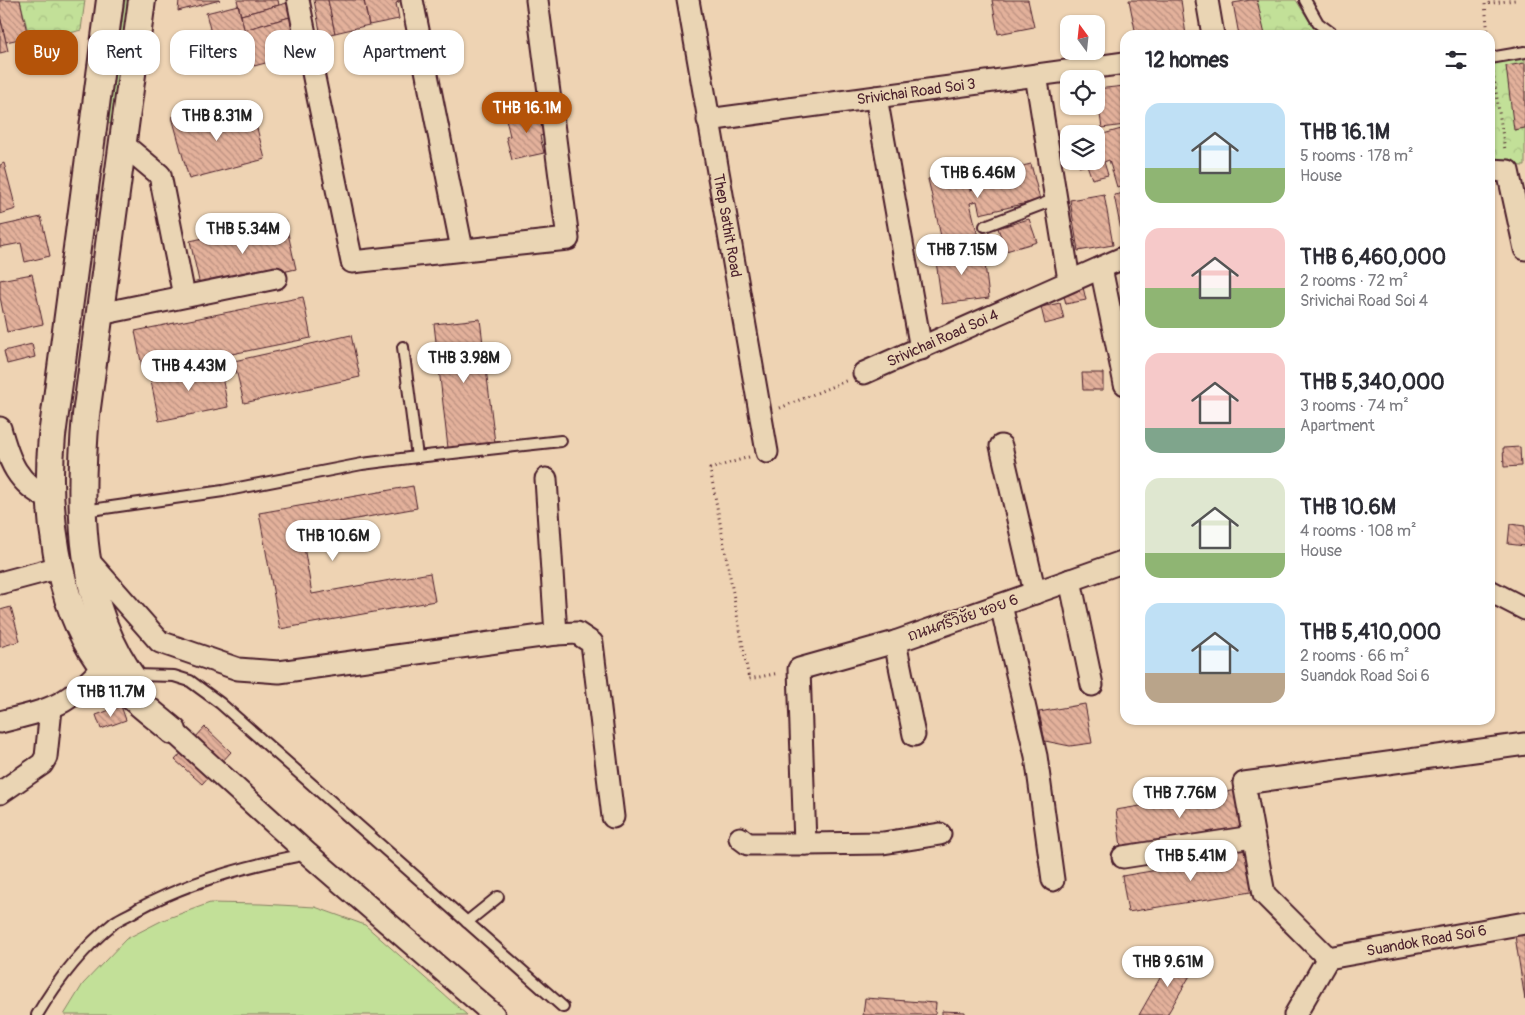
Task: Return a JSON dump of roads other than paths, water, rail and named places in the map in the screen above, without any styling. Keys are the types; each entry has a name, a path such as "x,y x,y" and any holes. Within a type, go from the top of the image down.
{"street":[{"path":"110,0 49,469 50,505 60,567 80,630 104,666 120,685 308,854 494,1015"},
{"path":"142,0 86,415 82,463 82,511 86,558 96,608 121,665 173,731"},
{"path":"298,0 352,262 568,239 536,0"},
{"path":"412,0 462,249"},
{"name":"Thep Sathit Road","path":"688,0 767,452"},
{"path":"1207,0 1212,30"},
{"name":"Srivichai Road Soi 3","path":"708,120 1120,64"},
{"path":"1036,75 1069,280"},
{"path":"876,97 921,349"},
{"path":"122,144 160,175 184,296"},
{"path":"1499,171 1525,249"},
{"name":"Srivichai Road Soi 4","path":"864,373 921,349 1069,280 1120,259"},
{"path":"1101,268 1120,360"},
{"path":"100,314 276,278"},
{"path":"0,428 6,449 20,477 50,505 82,511"},
{"path":"1001,446 1035,593"},
{"path":"546,479 556,634"},
{"path":"86,558 160,642 238,669 279,672 556,634 577,633 592,643 613,817"},
{"name":"ถนนศรีวิชัย ซอย 6","path":"804,844 800,669 895,642 1120,563"},
{"path":"0,583 60,567"},
{"path":"1070,580 1092,685"},
{"path":"1495,594 1525,609"},
{"path":"1001,605 1036,756 1053,880"},
{"path":"895,642 914,735"},
{"path":"0,722 51,709 82,690 104,666"},
{"path":"0,793 42,764 46,757 51,709"},
{"path":"1295,1015 1328,958 1264,894 1252,837 1244,783 1525,744"},
{"path":"740,838 748,844 883,843 940,834"},
{"path":"1123,857 1252,837"},
{"name":"Suandok Road Soi 6","path":"1328,958 1525,923"}],"lane":[{"path":"1305,0 1318,23 1327,30"},
{"path":"1495,57 1525,52"},
{"path":"985,226 1056,199"},
{"path":"403,347 417,457"},
{"path":"82,511 223,492 362,464 561,441"},
{"path":"129,674 174,676 190,681 220,703 563,1007"},
{"path":"37,1015 68,971 116,922 158,899 196,884 260,863 308,854"},
{"path":"467,922 498,897"}]}
